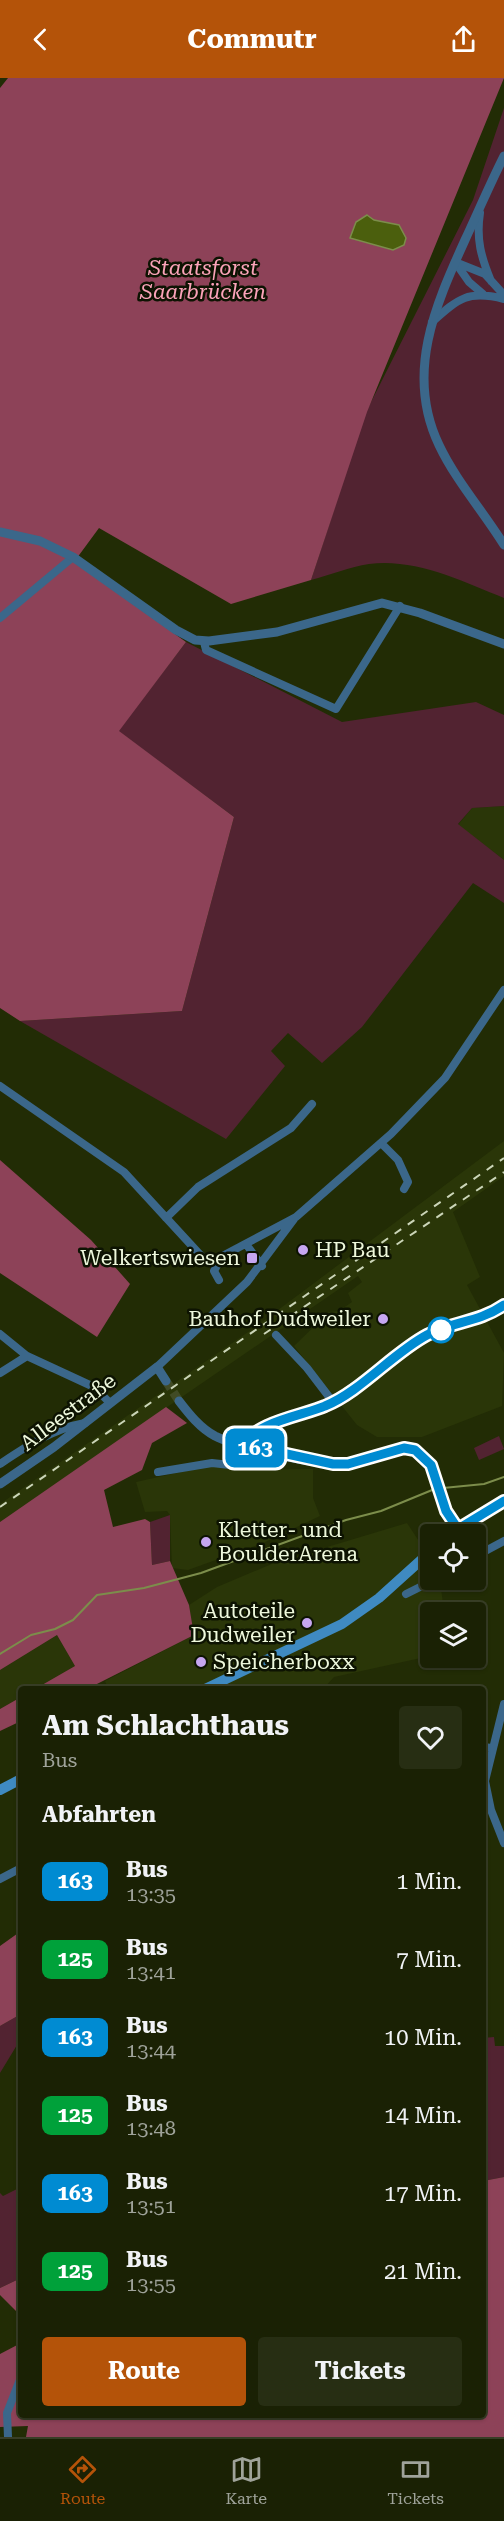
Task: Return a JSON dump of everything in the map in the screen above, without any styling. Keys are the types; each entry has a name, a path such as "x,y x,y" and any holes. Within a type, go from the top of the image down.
{"main road":[{"path":"470,1524 504,1501"},
{"path":"211,1686 342,1624 379,1598 420,1561"},
{"path":"0,1790 18,1781"}],"street":[{"path":"504,156 455,262 431,322 423,374 424,400 432,429 455,474 504,545"},
{"path":"481,206 477,230 479,252 491,281"},
{"path":"455,262 470,266 491,281 504,295"},
{"path":"455,262 470,282 483,294"},
{"path":"431,322 459,299 483,294 504,299"},
{"path":"0,532 40,541 73,557 176,630 204,642 277,632 371,604 382,603 400,606 504,644"},
{"path":"0,618 73,557"},
{"path":"204,642 206,650 336,709 400,606"},
{"path":"0,1086 124,1172 204,1259 213,1261 296,1217 381,1143 445,1078 504,990"},
{"path":"166,1218 198,1187 291,1128 312,1104"},
{"path":"381,1143 403,1167 408,1182 404,1189"},
{"path":"166,1381 157,1367 262,1266 296,1217"},
{"path":"246,1244 262,1266"},
{"path":"219,1280 214,1271 221,1258"},
{"path":"158,1472 212,1463 230,1465 239,1456 249,1436 260,1429 333,1402 428,1334 479,1320 504,1305"},
{"path":"0,1334 27,1356 94,1387 110,1403"},
{"path":"276,1335 307,1368 333,1402"},
{"path":"0,1373 27,1356"},
{"name":"Alleestraße","path":"0,1484 85,1423 157,1367"},
{"path":"180,1401 194,1420 210,1433 245,1445 333,1464 348,1464 404,1448 415,1450 431,1465 452,1524"},
{"path":"0,1464 48,1434 63,1427 85,1423"},
{"path":"486,1549 504,1541"},
{"path":"406,1594 420,1587"},
{"path":"486,1776 504,1704"},
{"path":"486,1747 492,1748"},
{"path":"486,1786 491,1810 504,1844"},
{"path":"0,1879 18,1870"},
{"path":"8,2437 7,2413 18,2385"}],"shaded area":[{"path":"504,108 504,598 438,572 404,564 369,564 311,580 366,412 473,200"},
{"path":"367,215 374,220 399,225 406,238 404,245 393,250 350,238 356,222"},
{"path":"186,642 342,722 476,702 504,715 504,806 472,808 458,824 504,860 504,903 473,883 362,1027 322,1063 288,1033 271,1051 285,1066 226,1139 20,1021 182,1011 234,817 118,731"},
{"path":"504,806 504,860 458,825 472,808"},
{"path":"504,1141 504,1176 453,1212 480,1277 467,1285 504,1353 502,1406 422,1437 377,1437 357,1425 294,1346 329,1312 339,1311 352,1302 348,1293 362,1282 358,1276 0,1522 0,1504 258,1325"},
{"path":"499,1436 504,1449 479,1460 474,1448"},
{"path":"213,1465 235,1470 313,1469 313,1498 320,1516 263,1543 188,1570 172,1568 170,1515 167,1511 145,1512 136,1482"},
{"path":"170,1515 170,1561 152,1565 150,1522"},
{"path":"407,1523 420,1543 420,1590 441,1590 443,1602 420,1602 420,1658 334,1677 326,1686 107,1686 105,1681 194,1635 189,1605 217,1587 274,1563"},
{"path":"57,1635 75,1666 40,1686 18,1686 18,1699 0,1709 0,1670"},
{"path":"18,2016 17,2045 0,2073 0,2026"},
{"path":"494,2037 495,2046 504,2046 504,2177 486,2180 486,2038"},
{"path":"18,2188 18,2279 0,2288 0,2193 3,2196"}],"green space":[{"name":"Staatsforst Saarbrücken","path":"8,78 504,78 367,412 311,580 231,604 99,528 74,562 186,642 119,731 234,817 182,1011 20,1021 0,1008 0,88"},
{"path":"0,1160 91,1240 130,1284 97,1337 0,1273"},
{"path":"166,1407 187,1423 152,1443 142,1470 104,1490 113,1527 145,1519 150,1522 152,1565 170,1561 189,1605 194,1635 93,1686 40,1686 75,1666 57,1635 0,1670 0,1522"},
{"path":"18,1699 18,1722 0,1731 0,1709"},
{"path":"18,1933 18,2016 0,2026 0,1946"},
{"path":"504,2177 504,2437 26,2437 28,2426 0,2427 0,2354 18,2345 18,2418 486,2418 486,2180"},
{"path":"18,2279 18,2313 0,2295 0,2288"}],"waterway":[{"path":"443,1488 484,1484 504,1477"},
{"path":"0,1654 31,1635 55,1629 73,1620 97,1595 144,1588 201,1573 346,1520 381,1511 437,1488"}],"tunnel":[{"path":"166,1381 179,1401"}],"railway":[{"path":"0,1507 504,1158"},
{"path":"264,1334 504,1172"}],"bus line":[{"name":"163","path":"504,1305 479,1320 428,1334 333,1402 260,1429 249,1436 245,1445 333,1464 348,1464 404,1448 415,1450 426,1457 431,1465 446,1511 458,1529 504,1501"}],"place":[{"name":"HP Bau","path":"303,1250"},
{"name":"Welkertswiesen","path":"252,1258"},
{"name":"Bauhof Dudweiler","path":"383,1319"},
{"name":"Kletter- und BoulderArena","path":"206,1542"},
{"name":"Autoteile Dudweiler","path":"307,1623"},
{"name":"Speicherboxx","path":"201,1662"}]}
